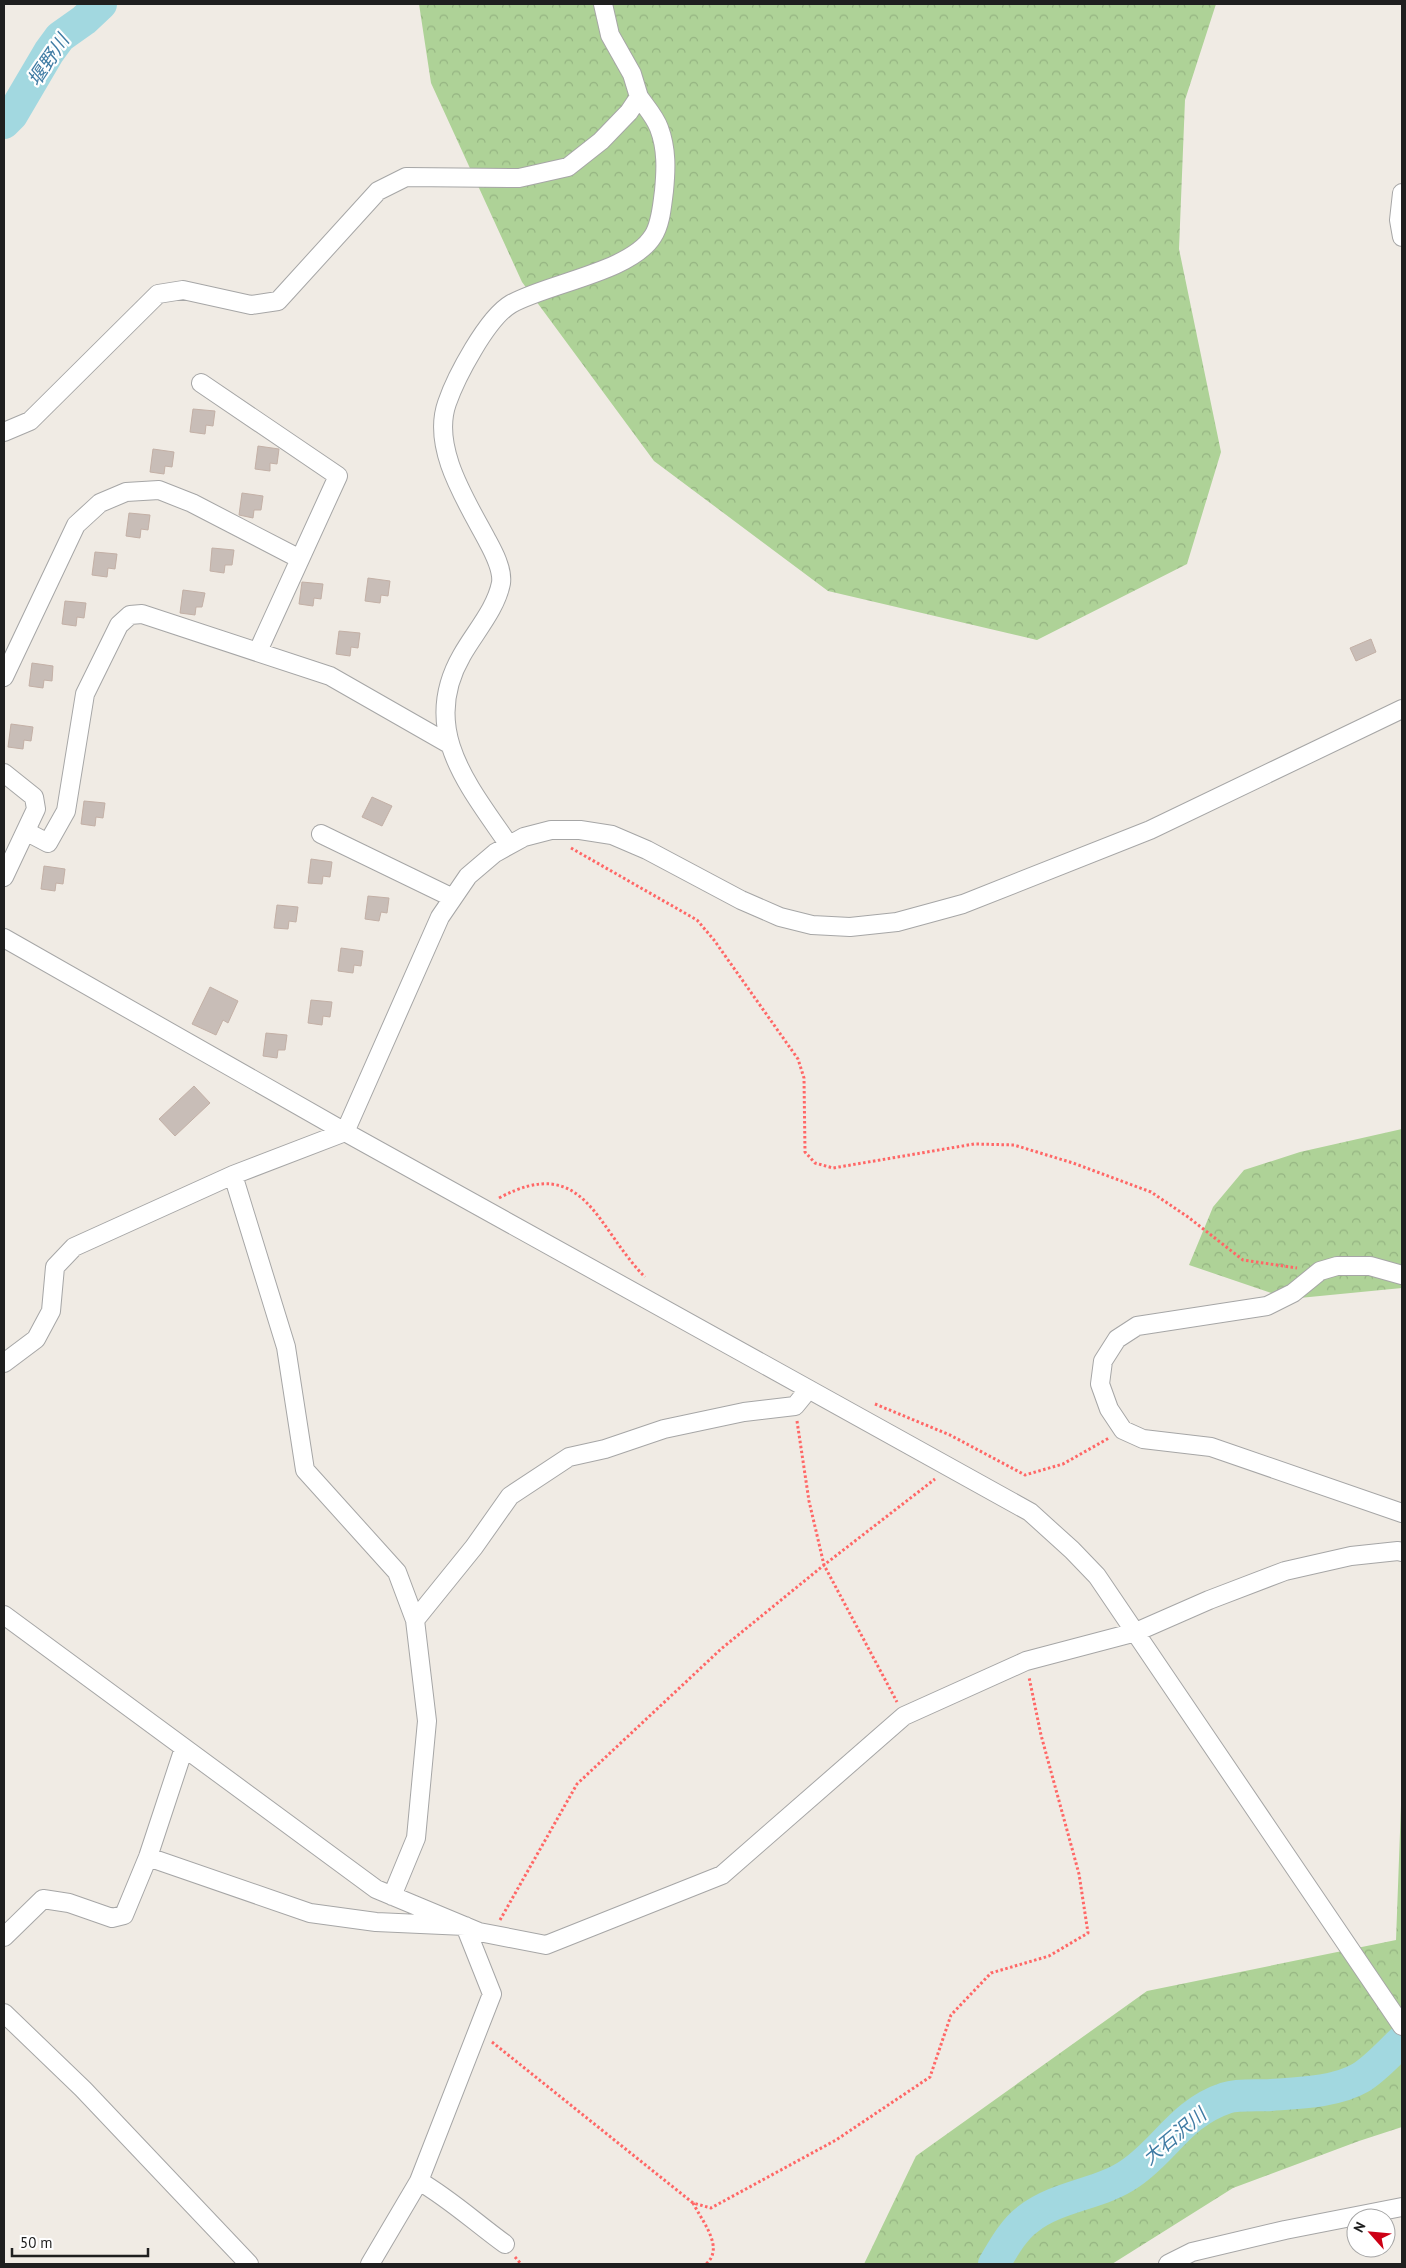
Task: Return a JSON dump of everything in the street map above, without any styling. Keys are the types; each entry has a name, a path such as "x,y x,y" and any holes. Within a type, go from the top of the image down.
{"street":[{"path":"509,845 468,785 449,744 444,724 447,690 460,657 492,607 501,581 496,556 455,480 442,435 446,405 483,333 509,305 634,256 654,236 662,207 667,161 659,128 639,97 632,74 610,35 603,4"},
{"path":"4,432 30,421 158,294 183,290 251,305 278,301 378,191 406,178 519,178 568,167 601,141 629,112 639,97"},
{"path":"1402,193 1399,213 1402,237"},
{"path":"201,383 338,476 258,651"},
{"path":"4,677 76,525 100,503 126,492 159,490 192,503 300,559"},
{"path":"27,832 48,843 66,811 85,694 119,625 130,615 142,614 330,676 449,744"},
{"path":"4,1363 36,1339 51,1311 55,1267 74,1247 233,1175 345,1132 440,918 468,876 494,853 524,837 551,830 580,830 612,835 648,850 741,900 780,917 812,925 850,927 898,922 963,904 1150,830 1402,709"},
{"path":"4,773 34,797 36,809 27,832 4,877"},
{"path":"321,834 453,898"},
{"path":"7,946 1030,1512 1097,1576 1402,2026"},
{"path":"233,1175 286,1347 305,1470 396,1572 415,1620 427,1721 416,1838 392,1896"},
{"path":"1402,1275 1370,1266 1337,1266 1320,1271 1293,1293 1267,1306 1137,1326 1117,1339 1103,1361 1100,1384 1109,1409 1123,1430 1143,1439 1211,1447 1402,1512"},
{"path":"415,1620 474,1547 510,1496 568,1457 605,1450 664,1429 744,1412 795,1406 808,1390"},
{"path":"4,1615 376,1889 491,1935 546,1944 722,1875 904,1716 1026,1661 1136,1632 1209,1600 1284,1571 1351,1556 1398,1550 1402,1552"},
{"path":"4,1937 43,1899 69,1903 112,1918 124,1915 148,1856 184,1748"},
{"path":"148,1856 310,1913 376,1922 466,1926"},
{"path":"370,2264 419,2180 492,1994 466,1926"},
{"path":"4,2013 83,2090 249,2264"},
{"path":"419,2180 449,2198 460,2210 505,2244"},
{"path":"1168,2264 1192,2252 1285,2230 1402,2207"}],"path":[{"path":"551,830 566,845 697,920 714,940 798,1059 804,1078 805,1152 815,1163 833,1168 974,1144 1014,1144 1073,1163 1151,1192 1188,1217 1243,1260 1320,1271"},
{"path":"481,1208 518,1188 548,1182 570,1188 586,1201 638,1270 651,1283"},
{"path":"872,1402 950,1435 1025,1475 1063,1464 1123,1430"},
{"path":"795,1406 809,1501 824,1565 904,1716"},
{"path":"491,1935 577,1784 721,1649 824,1565 949,1468"},
{"path":"477,2031 693,2203 712,2208 836,2140 930,2077 951,2016 991,1972 1049,1956 1088,1933 1079,1874 1041,1735 1026,1661"},
{"path":"693,2203 715,2246 712,2259 706,2264"}],"green space":[{"path":"419,4 1216,4 1185,100 1179,249 1221,452 1187,564 1037,640 828,591 654,461 522,282 431,83"},
{"path":"1402,1129 1402,1288 1289,1299 1189,1265 1213,1207 1244,1170 1300,1152"},
{"path":"1401,1805 1402,2127 1233,2188 1112,2264 864,2264 916,2156 1147,1991 1396,1940"}],"building":[{"path":"193,409 215,411 213,426 206,425 205,434 190,432"},
{"path":"258,446 279,449 277,464 270,463 270,471 255,469"},
{"path":"153,449 174,452 172,467 165,466 164,474 150,472"},
{"path":"242,493 263,496 261,510 254,510 253,518 239,515"},
{"path":"129,513 150,515 148,530 141,529 140,538 126,536"},
{"path":"212,548 234,550 232,565 225,565 224,573 210,571"},
{"path":"95,552 117,554 115,569 108,568 107,577 92,575"},
{"path":"368,578 390,581 388,596 381,595 380,603 365,601"},
{"path":"302,582 323,584 321,599 314,598 313,606 299,604"},
{"path":"183,590 205,593 202,607 196,607 195,615 180,613"},
{"path":"65,601 86,603 84,618 77,617 76,626 62,624"},
{"path":"339,631 360,633 358,648 351,647 350,656 336,654"},
{"path":"1371,639 1376,652 1356,661 1350,648"},
{"path":"32,663 53,666 52,681 44,680 43,688 29,686"},
{"path":"11,724 33,727 31,741 24,740 23,749 8,747"},
{"path":"372,797 392,806 382,826 362,817"},
{"path":"84,801 105,803 103,818 96,817 95,826 81,824"},
{"path":"311,859 332,862 330,877 323,876 322,884 308,883"},
{"path":"44,866 65,869 63,884 56,883 55,891 41,889"},
{"path":"368,896 389,898 387,913 381,912 379,921 365,919"},
{"path":"277,905 298,907 296,922 289,921 288,929 274,928"},
{"path":"341,948 363,951 361,966 354,965 353,973 338,971"},
{"path":"210,987 238,1001 228,1023 223,1020 216,1035 192,1024"},
{"path":"311,1000 332,1002 330,1017 323,1016 322,1025 308,1023"},
{"path":"266,1033 287,1035 285,1050 278,1050 277,1058 263,1056"},
{"path":"194,1086 210,1103 175,1136 159,1119"}],"waterway":[{"name":"堰野川","path":"4,123 12,115 49,52 60,37 84,20 101,4"},
{"name":"大石沢川","path":"994,2264 1013,2234 1028,2219 1053,2205 1106,2186 1131,2173 1143,2164 1185,2122 1210,2105 1226,2098 1237,2096 1305,2092 1328,2089 1350,2083 1376,2066 1402,2041"}]}
